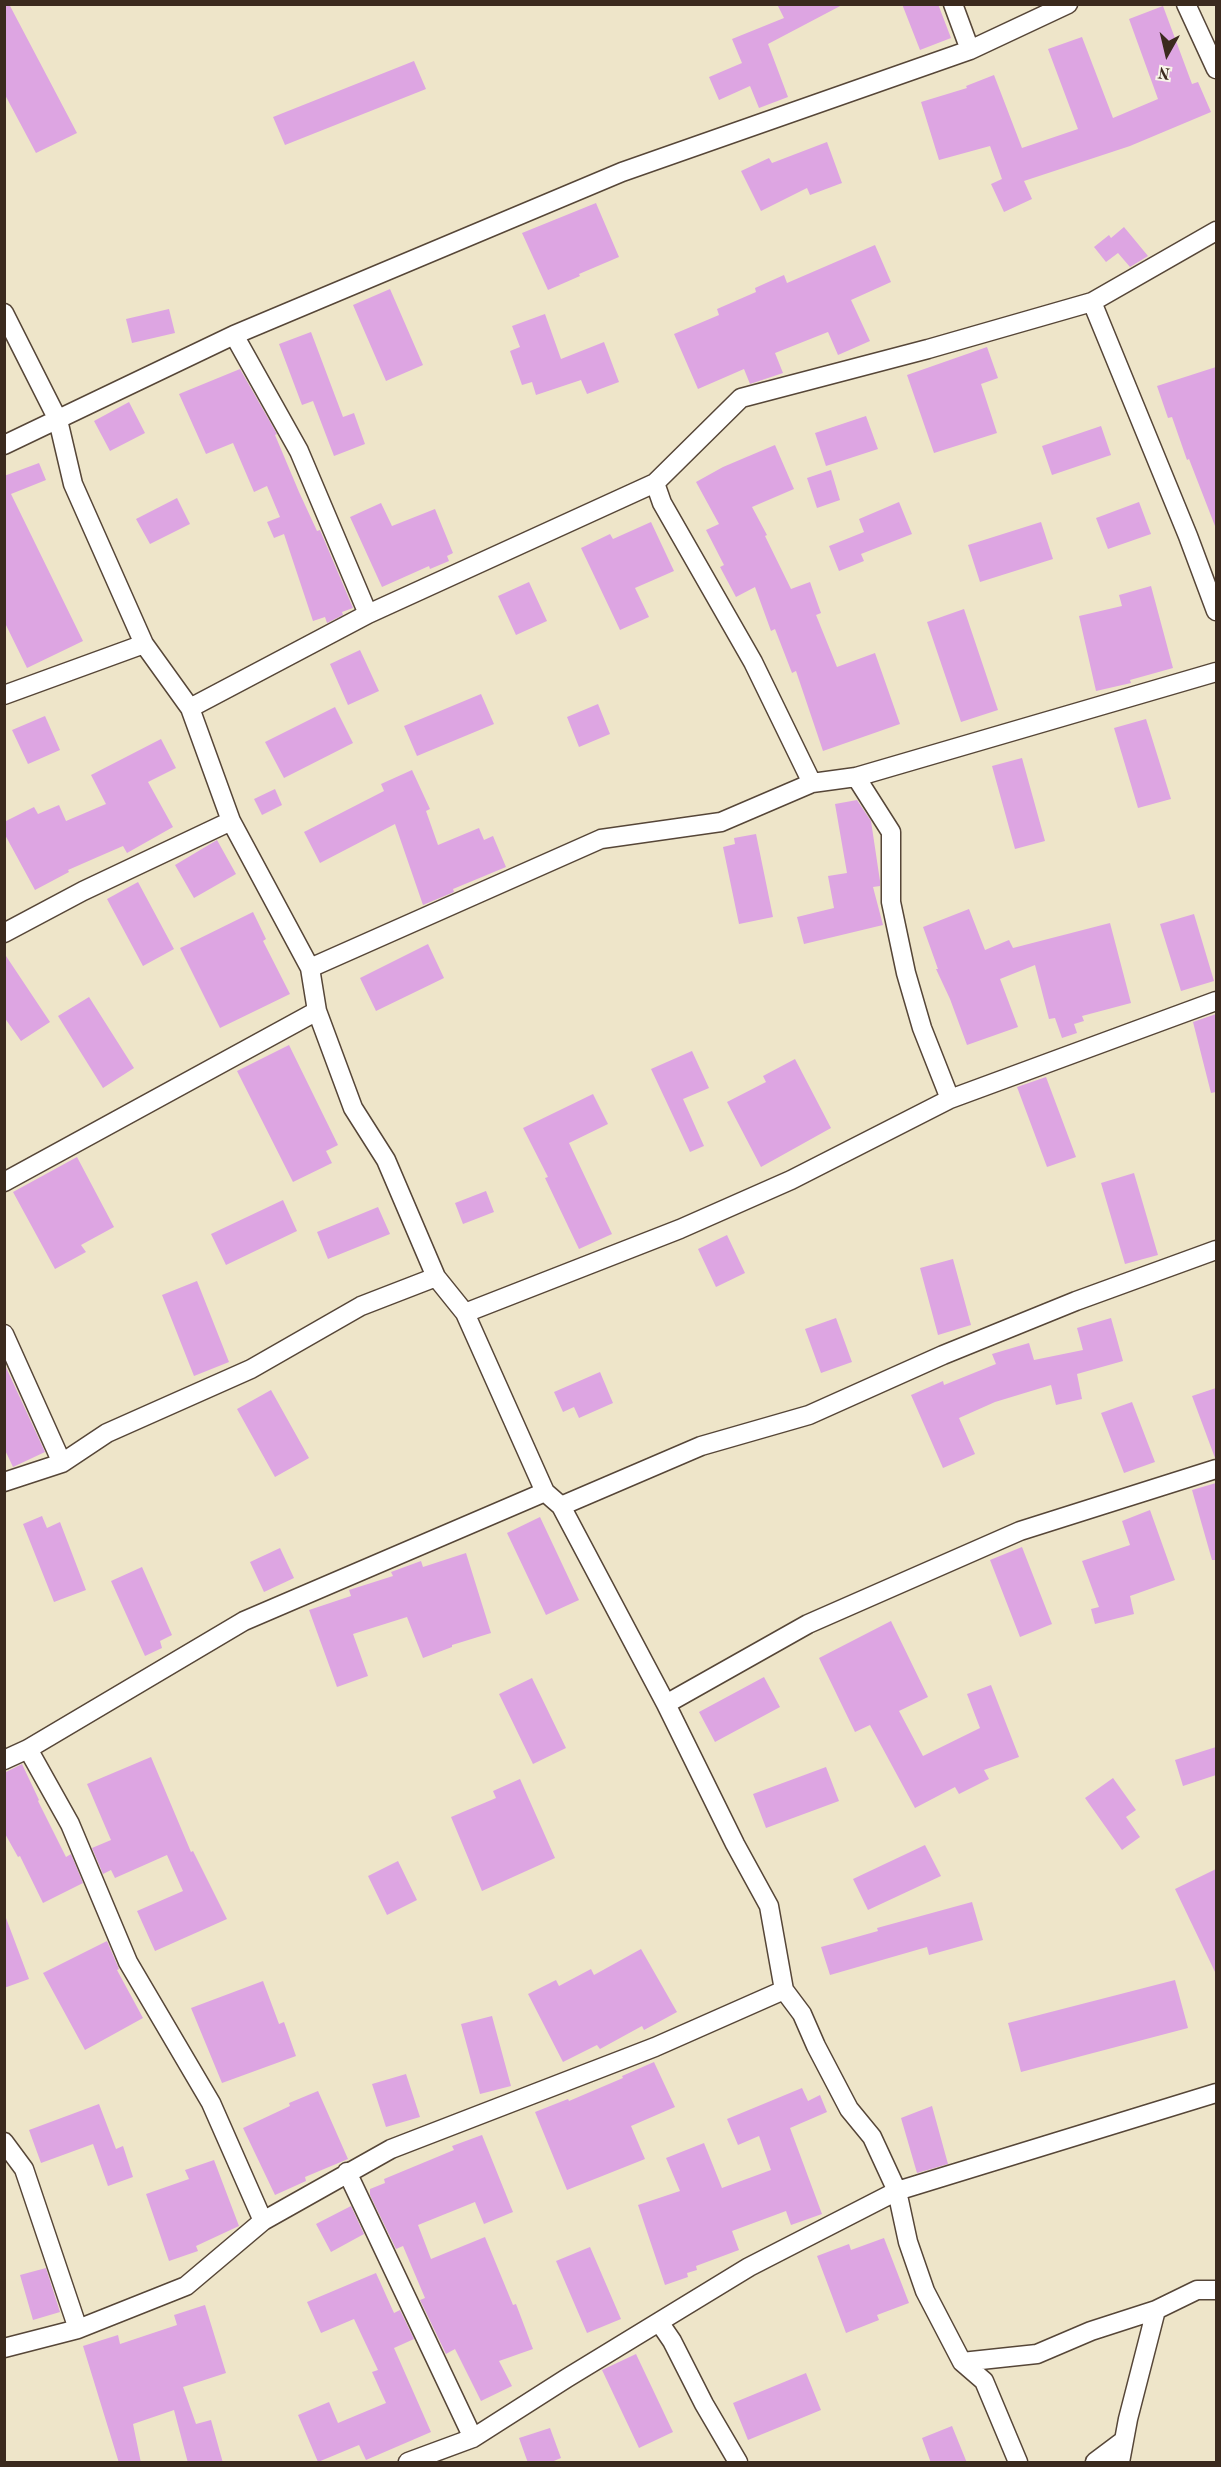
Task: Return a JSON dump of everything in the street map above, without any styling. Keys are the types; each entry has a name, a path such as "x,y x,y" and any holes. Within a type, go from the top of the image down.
{"street":[{"path":"953,4 970,50"},
{"path":"4,445 234,335 622,172 970,50 1068,4"},
{"path":"1186,4 1216,69"},
{"path":"190,708 368,614 655,483 741,398 928,350 1092,302 1216,231"},
{"path":"1092,302 1166,481 1216,611"},
{"path":"4,313 58,420 73,484 144,644 190,708 231,821 310,968 317,1011 353,1108 386,1160 436,1277 465,1313 545,1492 561,1506 666,1704 735,1844 769,1906 784,1990 802,2014 849,2109 872,2137 897,2191 908,2242 925,2291 962,2362 984,2381 1018,2463"},
{"path":"234,335 299,451 368,614"},
{"path":"655,483 662,503 753,662 812,783"},
{"path":"4,695 144,644"},
{"path":"310,968 601,839 721,822 812,783 856,777 1216,672"},
{"path":"856,777 891,832 891,902 906,973 922,1028 950,1099"},
{"path":"4,933 83,891 231,821"},
{"path":"465,1313 680,1229 791,1180 950,1099 1216,1001"},
{"path":"4,1182 317,1011"},
{"path":"561,1506 701,1446 809,1415 954,1350 1076,1301 1216,1250"},
{"path":"4,1482 62,1462 107,1433 251,1369 361,1306 436,1277"},
{"path":"4,1334 62,1462"},
{"path":"666,1704 808,1624 1020,1531 1216,1469"},
{"path":"4,1760 28,1749 244,1622 545,1492"},
{"path":"28,1749 70,1824 128,1962 211,2103 263,2221"},
{"path":"4,2348 78,2329 186,2286 263,2221 346,2172 391,2149 655,2047 784,1990"},
{"path":"408,2463 473,2438 748,2267 897,2191 1216,2093"},
{"path":"4,2142 24,2169 78,2329"},
{"path":"346,2172 473,2438"},
{"path":"962,2362 1037,2354 1091,2331 1156,2310 1197,2290 1216,2290"},
{"path":"1120,2463 1123,2442 1156,2310"},
{"path":"659,2322 672,2341 704,2404 738,2463"},
{"path":"1095,2463 1123,2442"}],"building":[{"path":"4,4 9,4 77,133 36,153 4,93"},
{"path":"777,4 844,4 768,44 788,97 759,108 750,86 719,100 709,77 742,63 732,39 784,18"},
{"path":"902,4 938,4 951,38 920,50"},
{"path":"1163,6 1192,84 1198,82 1211,112 1130,146 1024,181 1032,199 1004,212 991,184 1002,179 990,146 939,160 921,102 967,88 966,86 994,75 1022,148 1078,129 1048,49 1082,37 1113,118 1158,99 1129,19"},
{"path":"414,61 426,89 285,145 273,117"},
{"path":"827,142 842,183 810,195 807,188 761,211 741,171 769,158 772,163"},
{"path":"596,203 619,257 548,290 522,233"},
{"path":"1124,227 1148,256 1130,267 1118,253 1106,262 1094,247 1109,235 1111,238"},
{"path":"875,245 891,282 851,300 870,341 838,355 828,332 775,353 783,373 750,384 744,369 698,389 674,334 719,315 717,309 756,292 755,288 784,275 787,283"},
{"path":"390,289 423,365 386,381 353,305"},
{"path":"169,309 175,333 132,343 126,319"},
{"path":"545,314 561,359 604,342 619,382 587,394 581,380 536,395 532,382 522,385 510,351 520,347 512,326"},
{"path":"311,332 343,417 354,413 365,444 334,456 313,401 302,405 279,344"},
{"path":"987,347 998,378 981,384 997,433 934,453 907,375"},
{"path":"1216,367 1215,526 1189,459 1187,460 1172,417 1168,418 1157,386"},
{"path":"240,369 277,434 275,435 299,492 317,531 320,530 353,608 342,612 343,615 327,623 325,617 313,621 284,534 274,538 267,522 280,517 267,486 254,492 233,443 206,454 179,394"},
{"path":"129,402 145,433 110,451 94,421"},
{"path":"866,416 878,449 826,466 815,433"},
{"path":"1101,426 1111,455 1052,475 1042,446"},
{"path":"775,445 794,489 752,507 791,589 810,582 821,613 816,615 837,667 875,653 900,724 823,751 796,671 792,673 775,629 771,631 755,587 736,597 720,567 724,565 706,530 719,524 696,482 723,467"},
{"path":"39,463 46,480 11,494 83,641 27,668 4,621 4,476"},
{"path":"831,470 840,500 817,508 807,478"},
{"path":"177,498 190,524 150,544 136,519"},
{"path":"899,502 912,534 861,554 864,561 839,571 829,546 864,532 859,519"},
{"path":"1139,502 1151,534 1108,549 1096,518"},
{"path":"381,503 392,526 435,509 453,553 447,556 449,561 430,569 429,566 382,587 350,517"},
{"path":"651,522 674,571 635,588 649,617 620,630 581,548 610,534 613,539"},
{"path":"1041,522 1053,559 980,582 968,545"},
{"path":"529,582 547,621 516,635 498,596"},
{"path":"1151,586 1173,668 1130,680 1131,683 1096,691 1079,616 1122,606 1119,595"},
{"path":"964,609 998,710 961,722 927,622"},
{"path":"360,650 379,691 348,705 330,664"},
{"path":"481,694 494,724 417,756 404,726"},
{"path":"598,704 610,734 579,747 567,717"},
{"path":"335,707 353,743 284,778 265,742"},
{"path":"45,716 60,750 28,764 12,730"},
{"path":"1146,719 1171,799 1138,808 1114,728"},
{"path":"161,739 176,768 148,782 173,827 127,853 123,846 68,870 69,872 35,890 4,833 4,822 34,807 38,814 59,805 66,821 106,804 91,775"},
{"path":"1022,758 1045,841 1015,849 992,766"},
{"path":"412,770 430,809 426,811 438,845 479,828 484,840 493,836 506,867 453,889 454,892 423,905 395,824 320,863 304,832 384,791 381,784"},
{"path":"275,789 282,805 262,815 254,799"},
{"path":"857,800 871,821 880,881 880,886 873,887 883,925 804,944 797,917 834,908 828,876 847,873 835,804"},
{"path":"756,834 773,917 739,924 723,847 735,844 734,838"},
{"path":"217,840 236,874 194,898 175,865"},
{"path":"138,882 174,949 143,966 107,899"},
{"path":"969,909 985,950 1009,940 1013,948 1110,923 1131,1003 1082,1016 1084,1021 1074,1024 1077,1033 1062,1038 1055,1018 1049,1019 1035,965 1000,979 1018,1027 967,1045 936,969 938,969 923,927"},
{"path":"253,912 266,939 263,941 290,994 220,1028 180,948"},
{"path":"1194,914 1214,981 1181,991 1160,924"},
{"path":"428,944 444,978 376,1011 360,978"},
{"path":"4,953 50,1022 21,1041 4,1017"},
{"path":"89,997 134,1068 103,1088 58,1016"},
{"path":"1216,1014 1216,1092 1211,1093 1193,1022"},
{"path":"289,1045 338,1145 326,1151 332,1163 293,1182 237,1071"},
{"path":"692,1051 709,1088 683,1099 704,1146 690,1152 651,1069"},
{"path":"795,1059 831,1128 761,1167 727,1102 766,1082 763,1076"},
{"path":"1046,1077 1076,1157 1047,1167 1017,1087"},
{"path":"593,1094 608,1124 569,1143 612,1234 579,1249 545,1178 548,1177 523,1128"},
{"path":"77,1157 114,1227 81,1245 86,1252 55,1269 13,1192"},
{"path":"1134,1173 1158,1255 1125,1264 1101,1183"},
{"path":"486,1191 494,1212 463,1224 455,1203"},
{"path":"283,1200 297,1231 226,1265 211,1234"},
{"path":"378,1207 390,1234 328,1259 317,1232"},
{"path":"727,1235 745,1273 716,1287 698,1249"},
{"path":"953,1259 971,1325 938,1335 920,1268"},
{"path":"197,1281 229,1362 194,1376 162,1295"},
{"path":"836,1318 852,1362 821,1373 805,1329"},
{"path":"1111,1318 1123,1361 1077,1374 1082,1399 1056,1405 1051,1385 995,1402 959,1418 975,1454 943,1468 911,1395 943,1381 944,1385 996,1364 992,1354 1029,1343 1034,1360 1083,1350 1077,1328"},
{"path":"4,1363 45,1452 13,1467 4,1448"},
{"path":"600,1372 613,1403 579,1418 574,1407 563,1412 554,1392"},
{"path":"1216,1388 1216,1458 1215,1458 1192,1396"},
{"path":"271,1390 309,1458 275,1477 237,1409"},
{"path":"1132,1402 1155,1462 1124,1473 1101,1413"},
{"path":"1216,1483 1216,1560 1212,1560 1192,1490"},
{"path":"1150,1510 1175,1580 1130,1596 1134,1614 1095,1624 1091,1609 1099,1607 1082,1561 1130,1545 1122,1521"},
{"path":"42,1516 47,1528 60,1522 86,1590 54,1602 23,1524"},
{"path":"540,1517 579,1600 546,1615 507,1533"},
{"path":"1022,1547 1052,1624 1020,1637 990,1560"},
{"path":"280,1548 294,1578 264,1592 250,1562"},
{"path":"466,1553 491,1633 452,1645 452,1647 423,1658 407,1617 353,1634 368,1676 337,1687 309,1610 351,1596 349,1590 393,1576 391,1572 421,1561 423,1567"},
{"path":"142,1567 172,1635 160,1641 162,1648 145,1656 111,1581"},
{"path":"891,1621 928,1697 899,1711 923,1756 980,1728 967,1694 991,1685 1019,1757 984,1770 989,1779 959,1794 955,1787 915,1808 870,1725 855,1732 819,1658"},
{"path":"764,1677 780,1707 715,1742 699,1712"},
{"path":"532,1678 566,1748 533,1764 499,1694"},
{"path":"1216,1747 1216,1775 1183,1786 1175,1760"},
{"path":"151,1757 191,1852 193,1851 227,1919 155,1951 137,1911 183,1891 167,1855 115,1878 111,1870 103,1874 92,1848 111,1840 87,1784"},
{"path":"22,1764 66,1857 71,1854 83,1883 43,1903 20,1856 18,1857 4,1832 4,1773"},
{"path":"826,1767 839,1801 766,1828 753,1794"},
{"path":"1113,1778 1136,1810 1126,1817 1140,1837 1122,1850 1085,1798"},
{"path":"520,1779 555,1858 482,1891 451,1817 496,1798 493,1791"},
{"path":"925,1845 941,1876 868,1910 853,1879"},
{"path":"398,1861 417,1900 387,1915 368,1876"},
{"path":"1216,1869 1216,1974 1175,1889"},
{"path":"972,1902 983,1940 929,1955 927,1947 830,1975 821,1947 878,1931 877,1928"},
{"path":"6,1918 29,1979 4,1988 4,1919"},
{"path":"107,1941 119,1969 117,1970 143,2018 85,2050 43,1973"},
{"path":"641,1949 677,2012 644,2030 642,2026 600,2049 597,2045 563,2062 528,1994 556,1980 559,1986 591,1969 594,1975"},
{"path":"1175,1980 1188,2028 1021,2072 1008,2023"},
{"path":"263,1981 279,2024 284,2022 296,2056 222,2083 191,2008"},
{"path":"492,2016 511,2086 480,2094 461,2024"},
{"path":"654,2062 675,2107 631,2126 645,2159 567,2190 535,2112 568,2099 569,2101"},
{"path":"406,2074 420,2117 386,2127 372,2084"},
{"path":"802,2088 808,2101 820,2095 827,2112 790,2128 822,2214 791,2225 786,2211 732,2231 739,2250 696,2266 697,2270 687,2273 688,2277 665,2285 638,2205 680,2191 666,2158 704,2143 722,2188 771,2170 759,2136 738,2145 727,2119"},
{"path":"318,2091 348,2159 305,2177 306,2181 275,2195 243,2128 290,2106 289,2103"},
{"path":"99,2104 116,2149 123,2146 133,2177 108,2186 93,2144 41,2163 29,2130"},
{"path":"932,2106 948,2164 917,2173 901,2118"},
{"path":"482,2135 513,2212 484,2224 475,2202 418,2225 431,2259 485,2237 513,2305 516,2304 533,2349 499,2361 512,2386 481,2401 455,2349 446,2354 420,2300 425,2298 403,2246 396,2249 370,2195 370,2189 385,2183 384,2179 454,2150 452,2146"},
{"path":"214,2160 239,2226 196,2246 198,2251 169,2261 146,2194 189,2179 185,2170"},
{"path":"351,2206 364,2234 331,2252 316,2224"},
{"path":"884,2238 909,2303 877,2315 879,2320 846,2333 817,2256 849,2244 851,2250"},
{"path":"590,2247 621,2319 587,2333 556,2261"},
{"path":"46,2268 60,2312 33,2320 20,2275"},
{"path":"376,2273 394,2313 400,2310 414,2339 394,2348 431,2432 366,2460 359,2445 318,2462 298,2415 329,2402 338,2423 386,2403 372,2372 378,2370 354,2319 321,2333 307,2302"},
{"path":"205,2305 226,2373 183,2387 196,2424 211,2420 223,2463 188,2463 174,2410 133,2424 141,2463 119,2463 83,2346 118,2335 120,2344 177,2325 174,2315"},
{"path":"636,2354 673,2432 639,2448 602,2370"},
{"path":"806,2373 821,2410 748,2440 733,2403"},
{"path":"952,2426 967,2463 931,2463 922,2438"},
{"path":"550,2428 561,2458 549,2463 528,2463 519,2438"}]}
